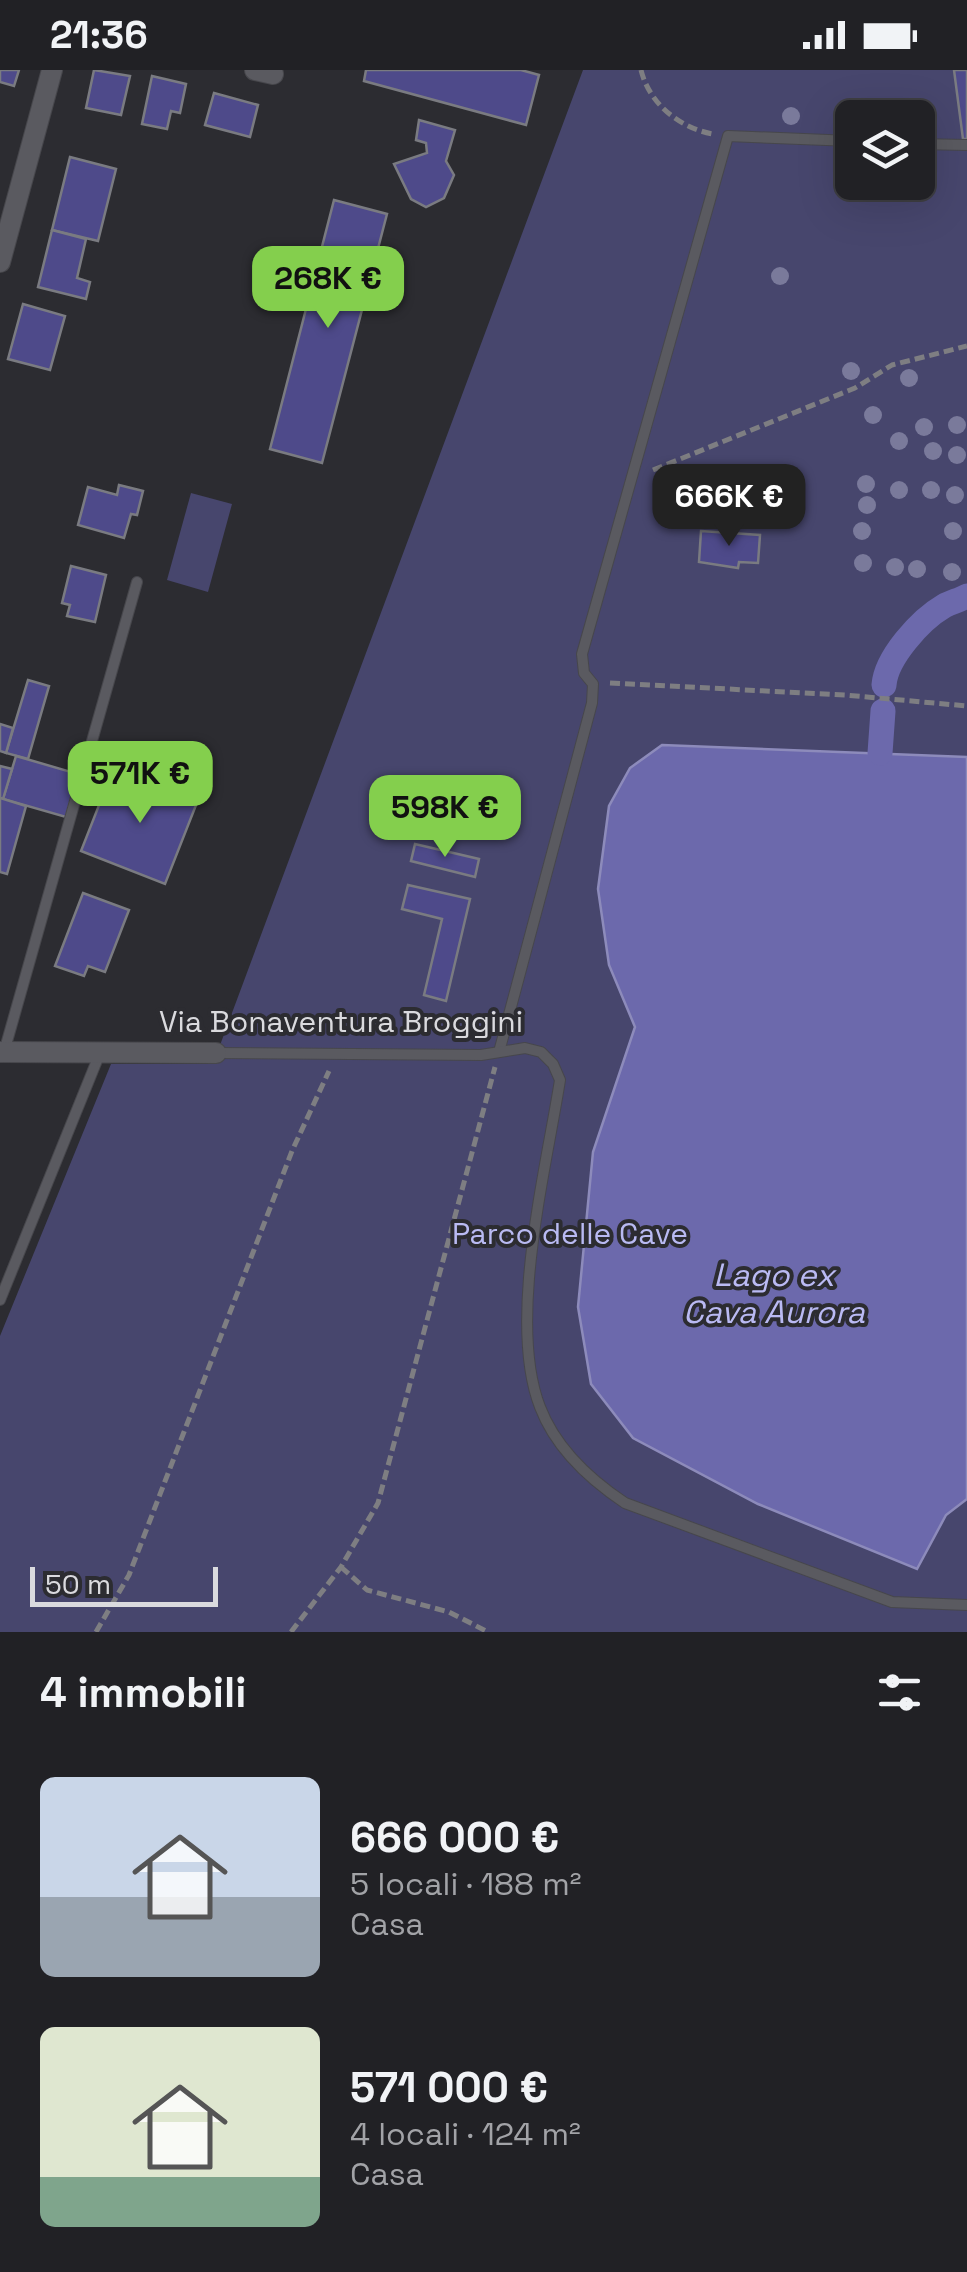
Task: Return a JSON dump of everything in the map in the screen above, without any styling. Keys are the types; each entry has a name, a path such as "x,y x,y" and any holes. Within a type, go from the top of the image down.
{"street":[{"path":"0,259 52,70"},
{"name":"Via Bonaventura Broggini","path":"2,1050 216,1053"}],"lane":[{"path":"499,1052 592,703 592,682 584,673 582,654 728,136 835,140"},
{"path":"935,145 967,146"},
{"name":"Via Bonaventura Broggini","path":"2,1050 137,582"},
{"name":"Via Bonaventura Broggini","path":"216,1053 481,1055 525,1048 541,1052 553,1064 560,1080 526,1290 530,1372 548,1426 568,1456 625,1503 892,1602 967,1605"},
{"path":"0,1300 100,1052"}],"path":[{"path":"642,70 646,88 663,108 706,133"},
{"path":"632,479 856,388 892,365 967,346"},
{"path":"592,682 845,695 967,706"},
{"path":"291,1632 341,1567 378,1503 499,1052"},
{"path":"96,1632 129,1575 292,1151 336,1054"},
{"path":"341,1567 367,1590 449,1612 488,1632"}],"green space":[{"name":"Parco delle Cave","path":"583,70 967,70 967,1632 0,1632 0,1336 111,1064 213,1064"},
{"path":"191,493 232,504 208,592 167,580"}],"water":[{"name":"Lago ex Cava Aurora","path":"662,745 967,757 967,1499 946,1515 917,1569 758,1504 633,1438 591,1384 578,1307 593,1152 635,1027 609,965 598,889 609,806 630,768"}],"building":[{"path":"0,70 19,70 14,86 0,82"},
{"path":"94,70 130,76 121,115 86,108"},
{"path":"366,70 521,70 539,75 526,125 364,81"},
{"path":"954,70 967,70 967,139 963,139"},
{"path":"152,76 186,84 180,113 171,111 167,129 142,124"},
{"path":"214,93 258,105 250,137 205,125"},
{"path":"419,120 455,130 446,161 454,175 444,198 426,207 411,199 394,164 427,153 426,143 416,140"},
{"path":"70,157 116,169 98,241 52,230"},
{"path":"334,200 387,214 322,463 270,449"},
{"path":"52,230 86,239 77,278 90,282 86,299 38,287"},
{"path":"23,304 65,316 50,370 8,359"},
{"path":"119,485 143,491 137,515 131,514 124,538 78,525 88,487 117,495"},
{"path":"701,531 760,535 758,563 739,562 738,568 699,562"},
{"path":"71,566 106,575 95,622 67,616 70,605 62,603"},
{"path":"28,680 49,686 28,759 6,753"},
{"path":"0,724 13,728 6,753 0,751"},
{"path":"16,756 78,774 66,817 3,799"},
{"path":"0,766 12,769 3,799 0,798"},
{"path":"114,767 198,800 165,884 81,851"},
{"path":"0,798 26,806 7,874 0,872"},
{"path":"415,844 479,859 475,877 411,861"},
{"path":"408,885 470,899 446,1001 424,995 442,919 402,909"},
{"path":"83,893 129,910 105,972 88,966 84,976 55,966"}],"waterway":[{"path":"884,685 891,663 915,630 944,606 967,596"},
{"path":"880,753 883,711"}]}
